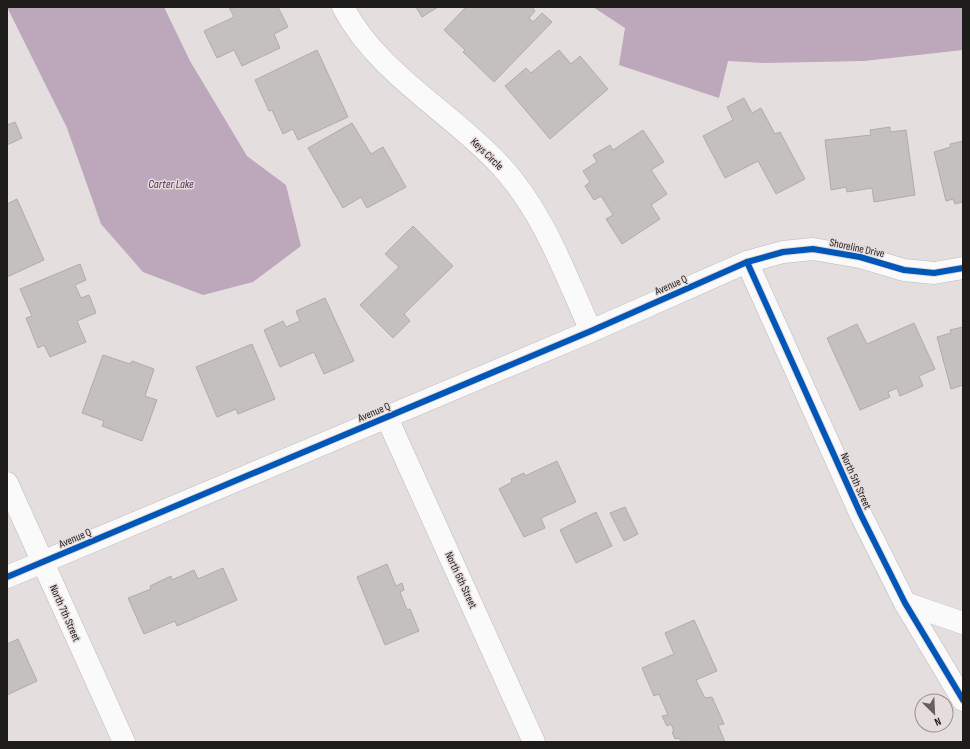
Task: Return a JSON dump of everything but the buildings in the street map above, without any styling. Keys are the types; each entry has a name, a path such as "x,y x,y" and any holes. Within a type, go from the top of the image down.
{"street":[{"name":"Keys Circle","path":"343,7 360,34 378,55 480,146 518,186 546,234 591,331"},
{"name":"Shoreline Drive","path":"747,262 783,252 813,249 860,257 904,270 934,273 963,268"},
{"name":"Avenue Q","path":"7,578 591,331 747,262"},
{"name":"North 5th Street","path":"747,262 861,515 905,603 963,700"},
{"name":"North 6th Street","path":"386,418 534,742"},
{"name":"North 7th Street","path":"7,483 124,742"},
{"path":"905,603 963,623"}],"water":[{"name":"Carter Lake","path":"7,7 164,7 190,61 247,156 286,185 301,246 253,282 203,295 143,272 101,224 67,128"},
{"path":"593,7 963,7 963,50 864,61 765,63 728,61 719,98 619,65 625,28"}],"cycle path":[{"path":"7,577 591,331 747,262 783,252 813,249 860,257 904,270 934,273 963,268"},
{"path":"747,262 861,515 905,603 963,700"}]}
